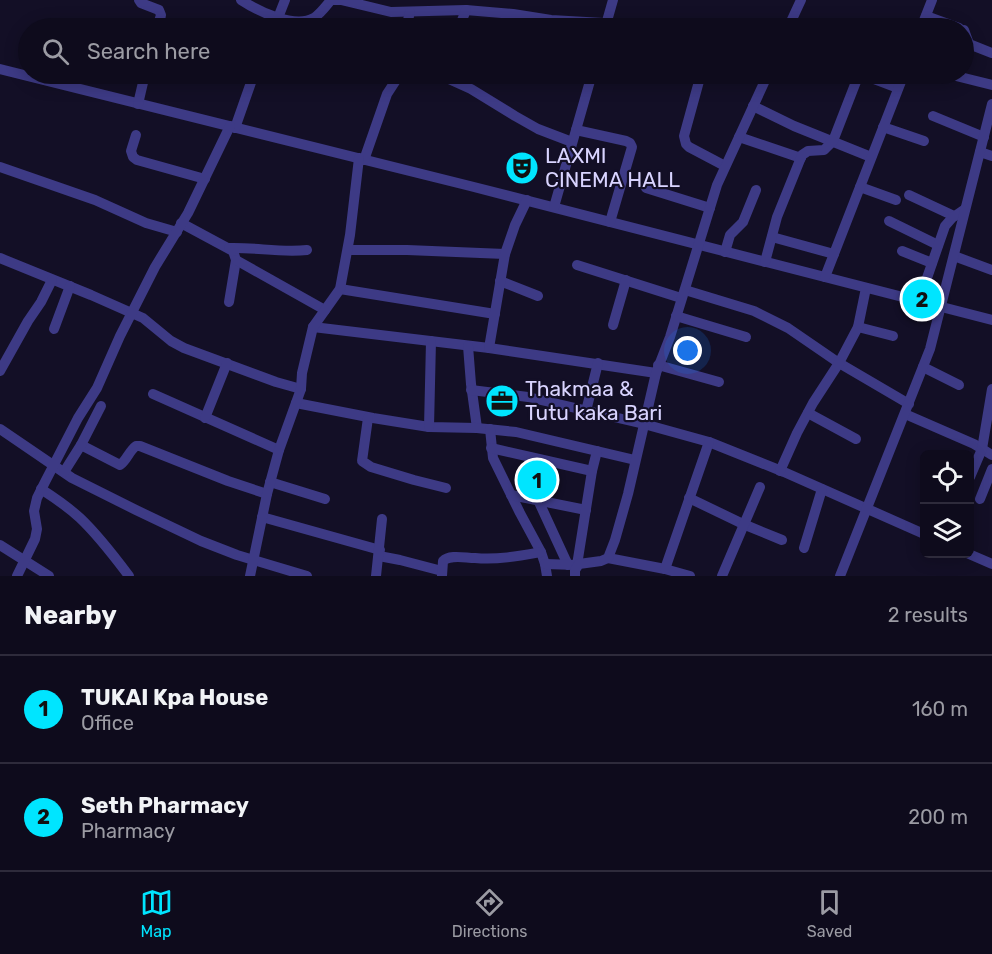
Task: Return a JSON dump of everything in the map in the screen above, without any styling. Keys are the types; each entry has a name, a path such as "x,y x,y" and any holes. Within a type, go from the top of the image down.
{"street":[{"path":"139,0 159,10 159,18"},
{"path":"241,0 268,18"},
{"path":"278,18 285,0"},
{"path":"313,18 322,12 331,0 341,0 391,12 410,12 429,6 469,7 538,18"},
{"path":"607,18 613,0"},
{"path":"793,18 801,0"},
{"path":"932,0 926,16 932,18"},
{"path":"408,18 410,12"},
{"path":"974,46 992,53"},
{"path":"0,69 18,74"},
{"path":"974,80 992,85"},
{"path":"59,84 554,207 992,320"},
{"path":"138,104 143,84"},
{"path":"17,576 35,539 37,529 34,511 37,498 78,418 97,388 155,267 188,213 232,127 250,84"},
{"path":"250,576 270,482 301,389 302,374 313,327 340,289 362,159 387,94 394,84"},
{"path":"460,84 538,129 572,142"},
{"path":"554,207 589,84"},
{"path":"698,84 684,136 685,141 689,147 725,166"},
{"path":"608,558 625,505 657,369 670,337 717,185 763,84"},
{"path":"765,262 777,217 801,158 808,151 824,150 833,141 856,84"},
{"path":"887,84 898,88"},
{"path":"825,277 900,84"},
{"path":"840,576 930,349 992,104"},
{"path":"753,106 872,157"},
{"path":"933,116 984,137"},
{"path":"883,127 924,141"},
{"path":"576,130 626,141 632,147 610,222"},
{"path":"136,135 131,151 137,160 205,179"},
{"path":"739,137 801,158"},
{"path":"980,152 992,156"},
{"path":"0,166 95,200 146,223 179,227 229,248 233,251 236,260 229,302"},
{"path":"860,187 896,201"},
{"path":"646,188 710,208"},
{"path":"725,252 730,235 743,222 756,190"},
{"path":"909,195 954,216"},
{"path":"489,348 505,254 526,201"},
{"path":"919,302 945,226 965,209"},
{"path":"889,221 938,245"},
{"path":"772,237 834,254"},
{"path":"229,248 284,252 307,250"},
{"path":"348,249 505,254"},
{"path":"902,251 932,262"},
{"path":"954,256 992,270"},
{"path":"0,258 143,318 171,341 184,348 301,389"},
{"path":"236,260 325,310"},
{"path":"577,265 626,280 754,311 788,328 907,409 992,455"},
{"path":"0,371 28,321 42,302 52,280"},
{"path":"613,325 626,280"},
{"path":"500,282 538,296"},
{"path":"54,329 70,286"},
{"path":"780,471 808,413 858,327 866,288"},
{"path":"340,289 495,314"},
{"path":"676,316 746,337"},
{"path":"313,327 657,369 719,382"},
{"path":"858,327 893,336"},
{"path":"429,427 431,341"},
{"path":"468,346 471,390 477,428"},
{"path":"205,418 227,363"},
{"path":"586,411 598,363"},
{"path":"923,367 960,385"},
{"path":"974,466 982,449 992,389"},
{"path":"471,390 528,397 709,442 920,532"},
{"path":"153,394 279,450"},
{"path":"296,403 368,418 429,427 516,432 635,460"},
{"path":"63,472 81,445 100,406"},
{"path":"808,413 855,439"},
{"path":"368,418 363,454 365,464 446,488"},
{"path":"0,429 72,478 109,497 201,541 237,555 307,576"},
{"path":"490,429 493,458 541,552 547,576"},
{"path":"665,569 709,442"},
{"path":"81,445 120,465 132,449 140,446 267,494"},
{"path":"491,448 592,471"},
{"path":"573,569 597,451"},
{"path":"980,499 992,468"},
{"path":"270,482 325,499"},
{"path":"722,576 759,487"},
{"path":"42,489 80,518 129,576"},
{"path":"804,548 822,489"},
{"path":"512,495 586,510"},
{"path":"689,498 782,540"},
{"path":"538,500 573,569"},
{"path":"262,517 442,574 444,559 449,557 489,559 541,552"},
{"path":"376,576 382,519"},
{"path":"0,545 49,576"},
{"path":"974,556 992,564"},
{"path":"545,564 573,569 608,558 690,576"}],"place":[{"name":"LAXMI CINEMA HALL","path":"522,168"},
{"name":"Seth Pharmacy","path":"922,299"},
{"name":"Thakmaa & Tutu kaka Bari","path":"502,401"},
{"name":"TUKAI Kpa House","path":"537,480"}]}
